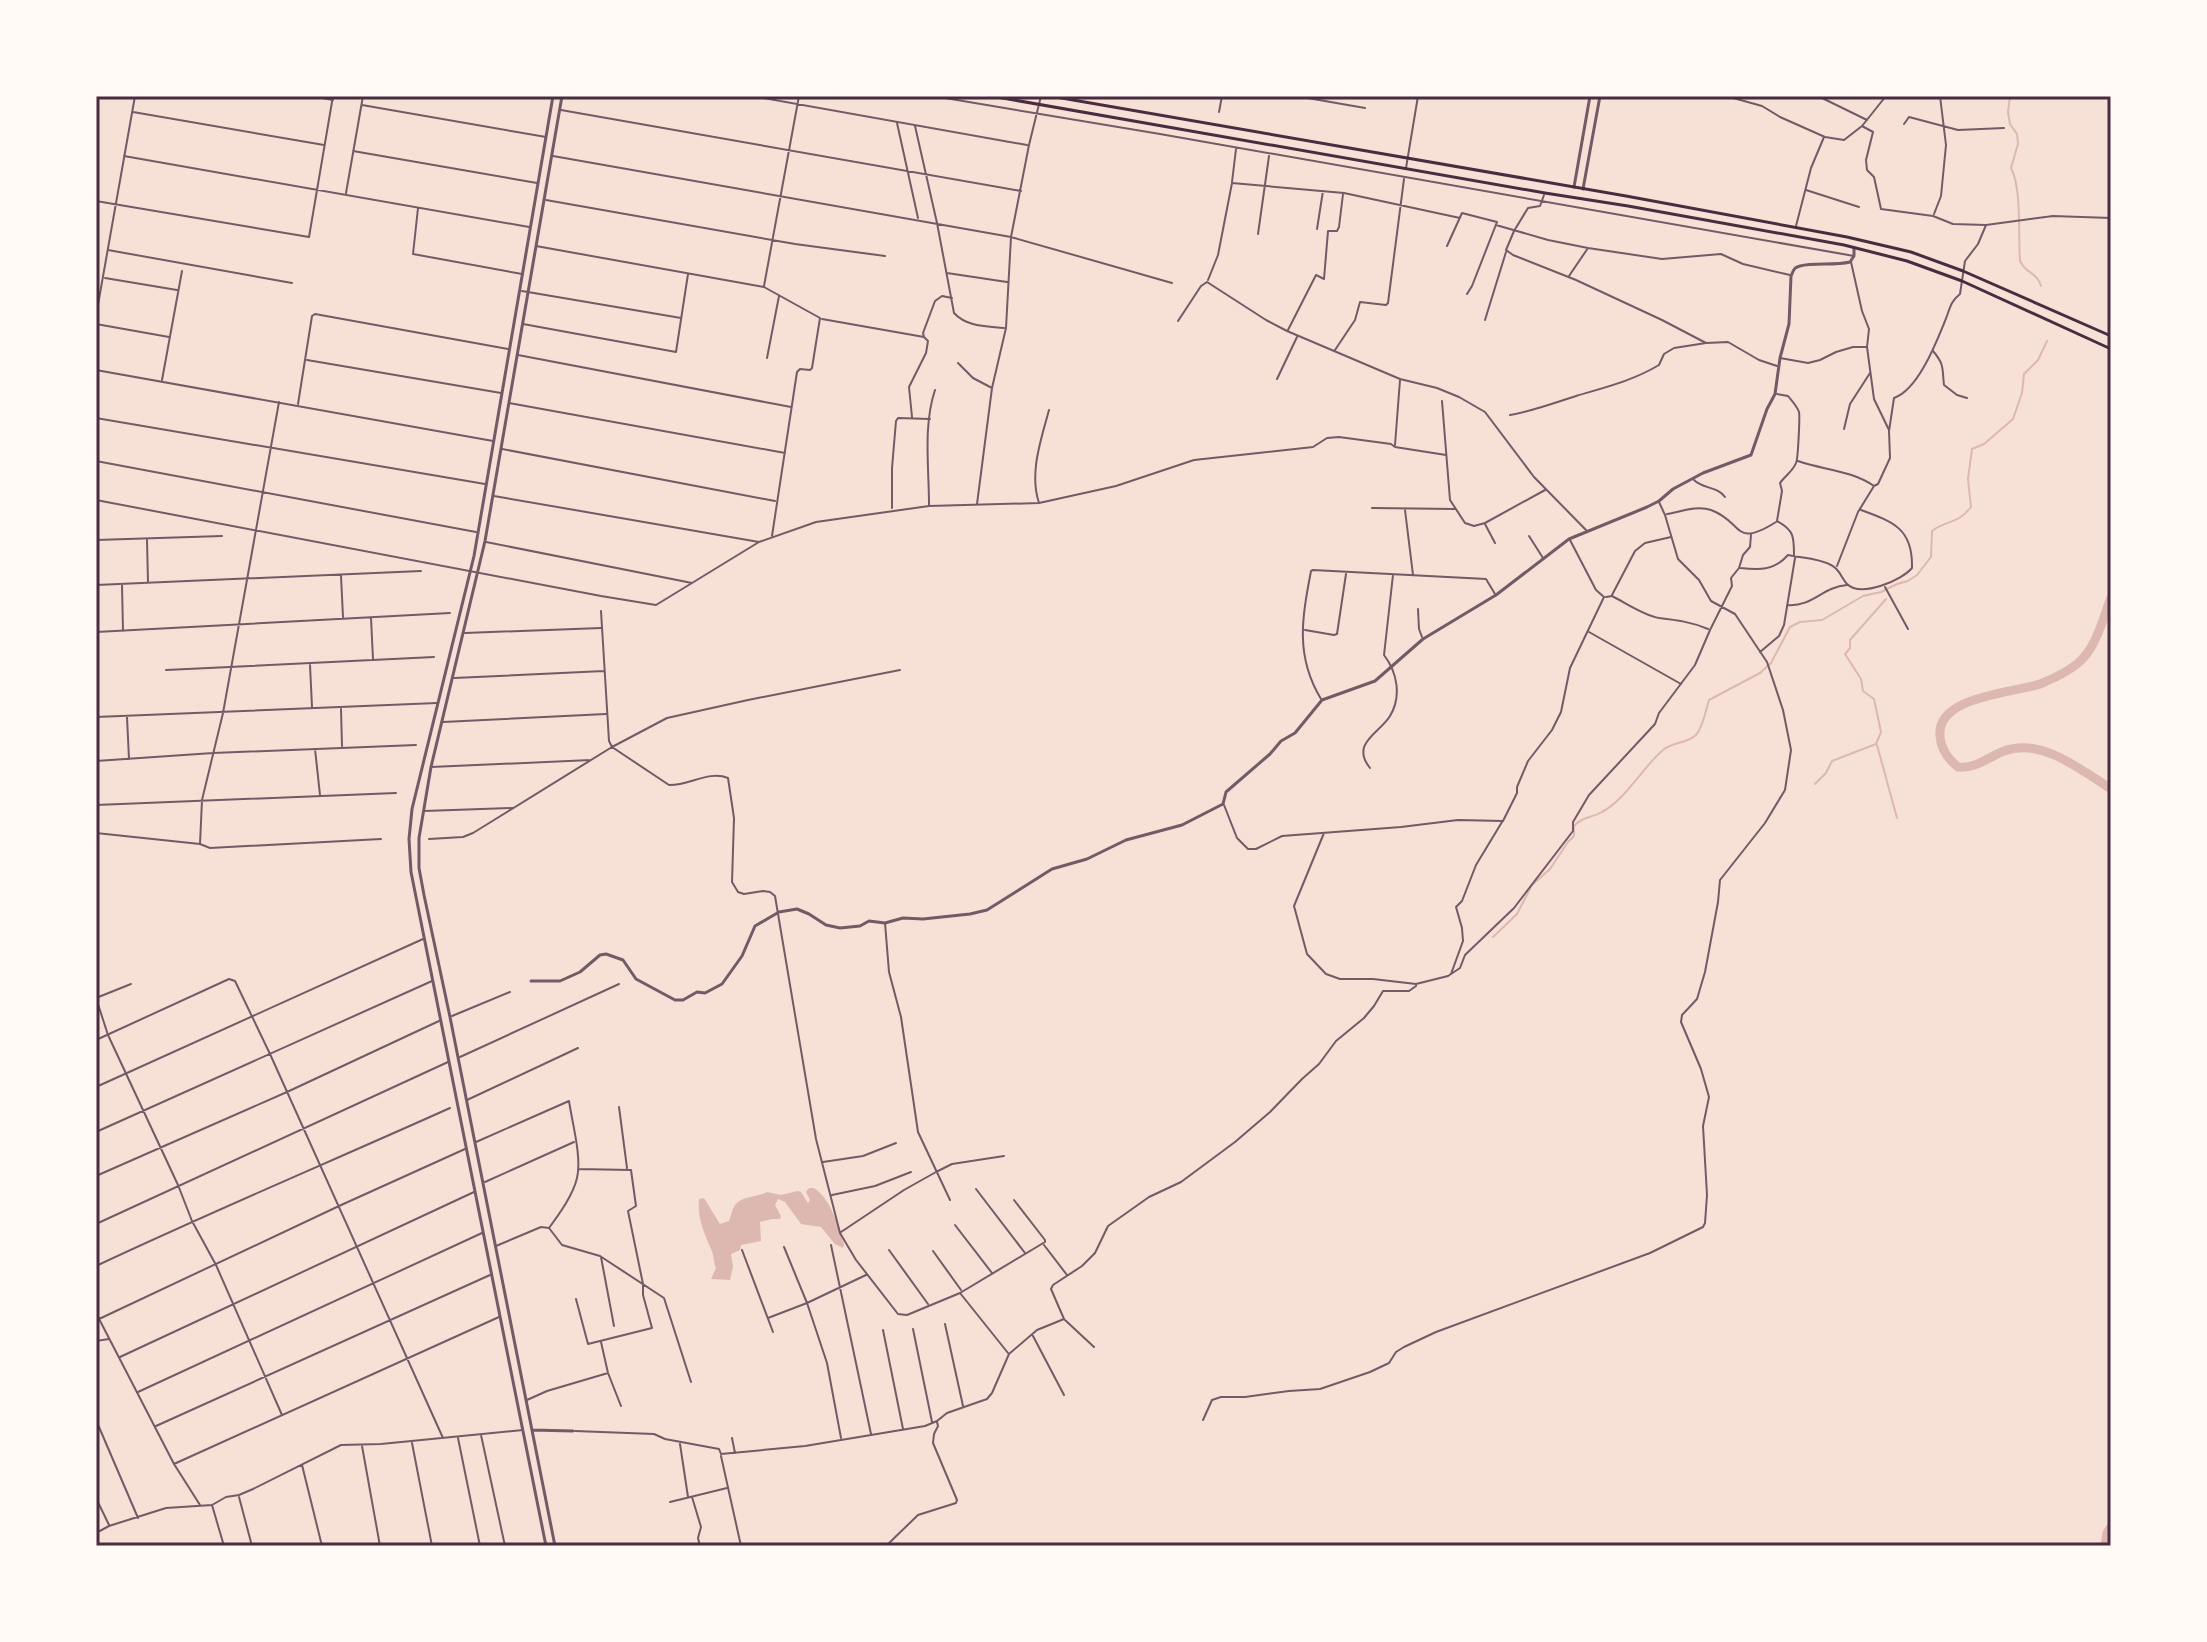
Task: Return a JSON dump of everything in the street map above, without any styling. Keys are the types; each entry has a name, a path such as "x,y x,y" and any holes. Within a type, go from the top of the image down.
{"main road":[{"path":"991,96 1854,247 1907,261 1962,281 2111,349"},
{"path":"1050,96 1796,227 1911,252 1963,271 2111,336"},
{"path":"1150,123 1152,114"}],"street":[{"path":"96,316 135,96"},
{"path":"96,201 307,237 333,98 311,96"},
{"path":"346,194 363,96"},
{"path":"546,1546 411,872 409,839 412,809 471,571 553,96"},
{"path":"555,1546 419,868 419,838 431,767 485,541 562,96"},
{"path":"752,96 1029,145"},
{"path":"764,287 799,96"},
{"path":"933,96 1854,256"},
{"path":"977,504 992,388 1006,328 1011,237 1041,96"},
{"path":"1219,112 1222,96"},
{"path":"1296,96 1365,108"},
{"path":"1406,168 1418,96"},
{"path":"1574,187 1590,96"},
{"path":"1583,189 1600,96"},
{"path":"1726,96 1762,106 1825,137 1844,140 1862,126 1886,96"},
{"path":"1818,96 1867,120"},
{"path":"1933,216 1941,196 1946,145 1940,96"},
{"path":"362,105 546,137"},
{"path":"560,109 1021,191"},
{"path":"132,112 324,146"},
{"path":"1904,124 1909,117 1958,130 2004,128"},
{"path":"897,121 919,219"},
{"path":"914,125 954,313 969,324 1006,328"},
{"path":"1862,126 1873,132 1866,160 1867,170 1874,177 1881,209 1933,216 1953,224 1986,225 2053,216 2111,218"},
{"path":"1796,227 1811,168 1825,137"},
{"path":"1178,321 1201,286 1207,282 1218,255 1236,147"},
{"path":"353,151 538,183"},
{"path":"1258,234 1269,153"},
{"path":"124,156 531,227"},
{"path":"551,156 1011,237 1172,283"},
{"path":"1333,351 1355,320 1360,302 1388,303 1404,177"},
{"path":"1232,183 1344,193 1460,218"},
{"path":"1805,190 1859,207"},
{"path":"1317,229 1323,191"},
{"path":"1287,331 1316,275 1324,279 1328,231 1337,231 1339,227 1344,193"},
{"path":"1485,320 1514,231 1528,208 1540,206 1545,193"},
{"path":"544,200 885,256"},
{"path":"419,207 413,254 523,274"},
{"path":"1447,246 1462,213 1497,222 1496,225 1514,231 1588,248 1662,259 1721,254 1743,264 1791,276"},
{"path":"1467,294 1496,225"},
{"path":"1836,567 1858,512 1878,484 1890,458 1889,431 1894,398 1911,387 1932,350 1951,301 1960,294 1965,261 1978,244 1986,225"},
{"path":"535,246 764,287 820,318 924,337 928,341 926,353 909,387 912,418"},
{"path":"1503,821 1458,820 1282,836 1256,849 1248,849 1237,838 1223,804 1226,792 1281,741 1295,733 1322,700 1375,681 1423,639 1496,595 1569,539 1659,501 1673,489 1703,473 1751,455 1775,394 1778,366 1789,324 1794,269 1801,265 1850,262 1854,247"},
{"path":"1569,277 1588,248"},
{"path":"107,250 292,283"},
{"path":"1506,250 1706,343"},
{"path":"1850,262 1869,329 1867,347 1874,399 1889,431"},
{"path":"162,381 182,271"},
{"path":"947,273 1008,282"},
{"path":"522,324 676,352 688,274"},
{"path":"102,278 178,290"},
{"path":"1207,282 1297,336 1400,379 1437,388 1485,412 1546,490 1587,531"},
{"path":"520,290 682,319"},
{"path":"767,358 779,295"},
{"path":"924,337 935,301 942,296 952,298"},
{"path":"298,405 312,316 315,314 509,349"},
{"path":"771,537 797,372 812,368 820,318"},
{"path":"96,324 170,337"},
{"path":"1277,379 1297,336"},
{"path":"1510,415 1536,411 1609,388 1659,365 1664,354 1674,348 1728,342 1759,360 1778,366"},
{"path":"1780,358 1808,363 1845,349 1867,347"},
{"path":"1932,350 1941,360 1944,385 1967,398"},
{"path":"517,355 793,407"},
{"path":"305,359 502,393"},
{"path":"958,363 973,378 992,388"},
{"path":"96,370 494,441"},
{"path":"1844,429 1850,404 1871,371"},
{"path":"1395,447 1400,379"},
{"path":"929,506 927,439 935,390"},
{"path":"1665,515 1701,508 1730,522 1738,531 1751,535 1777,521 1782,491 1780,483 1798,461 1800,416 1788,396 1775,394"},
{"path":"1442,401 1450,500 1465,523 1474,526 1485,523 1546,490"},
{"path":"200,844 202,800 223,713 279,402"},
{"path":"508,403 785,453"},
{"path":"1039,503 1034,488 1036,466 1049,410"},
{"path":"96,418 486,484"},
{"path":"892,510 896,421 898,418 930,419"},
{"path":"96,500 650,605 660,603 759,542 816,522 929,506 1039,503 1116,486 1194,460 1313,447 1327,438 1391,444 1446,455"},
{"path":"501,449 777,501"},
{"path":"96,461 478,532"},
{"path":"1798,461 1819,469 1857,476 1874,486"},
{"path":"1693,479 1720,491 1725,497"},
{"path":"492,496 759,542"},
{"path":"1203,1420 1212,1400 1221,1397 1320,1389 1370,1372 1389,1363 1396,1352 1404,1347 1436,1332 1650,1253 1704,1225 1707,1195 1703,1126 1709,1097 1681,1022 1682,1015 1697,999 1705,972 1720,880 1765,823 1785,790 1791,750 1783,710 1767,662 1735,614 1711,601 1699,580 1678,559 1659,501"},
{"path":"1372,508 1457,509"},
{"path":"1405,509 1413,576"},
{"path":"1739,568 1763,570 1781,562 1788,555 1821,560 1836,567 1853,588 1886,588 1912,568 1910,548 1903,531 1861,510"},
{"path":"1759,652 1779,636 1784,625 1794,557 1794,539 1787,527 1777,521"},
{"path":"1485,523 1495,543"},
{"path":"1324,833 1294,906 1307,954 1326,974 1340,979 1416,984 1451,974 1460,968 1465,955 1514,908 1573,831 1573,822 1589,795 1655,724 1659,713 1695,665 1732,586 1731,578 1750,547 1751,535"},
{"path":"96,540 222,536"},
{"path":"1529,536 1543,559"},
{"path":"1612,596 1635,551 1645,543 1671,537"},
{"path":"147,539 148,583"},
{"path":"1569,539 1596,590 1604,597 1612,596 1656,618 1669,618 1710,630"},
{"path":"485,541 693,583"},
{"path":"96,585 421,571"},
{"path":"1322,700 1302,651 1302,629 1311,571 1486,579 1496,595"},
{"path":"1302,629 1337,634 1346,573"},
{"path":"341,574 343,618"},
{"path":"1370,768 1363,752 1371,736 1392,713 1397,691 1392,666 1384,655 1393,575"},
{"path":"122,584 123,632"},
{"path":"1787,605 1798,606 1834,586 1848,585"},
{"path":"1886,588 1908,629"},
{"path":"1451,974 1463,941 1456,907 1462,901 1476,865 1517,793 1528,761 1552,730 1561,712 1570,668 1604,597"},
{"path":"1418,609 1423,639"},
{"path":"601,611 609,741 612,747 669,785 713,776 728,778 734,818 732,882 738,892 744,894 770,892 775,896 816,1139 840,1233 867,1275 898,1314 907,1315 961,1292 1043,1243"},
{"path":"96,632 450,613"},
{"path":"371,617 373,660"},
{"path":"465,633 602,627"},
{"path":"1589,632 1682,684"},
{"path":"166,670 434,657"},
{"path":"310,664 312,708"},
{"path":"429,839 463,837 473,833 612,747 667,718 900,670"},
{"path":"454,678 605,671"},
{"path":"96,717 438,703"},
{"path":"341,707 342,748"},
{"path":"443,722 608,714"},
{"path":"127,716 129,760"},
{"path":"396,793 97,805 96,761 416,745"},
{"path":"315,749 320,796"},
{"path":"431,767 593,760"},
{"path":"531,981 560,981 606,954 623,960 636,979 675,1000 683,1000 722,984 742,956 755,926 779,912 797,909 826,925 840,928 860,926 869,921 885,923 903,918 947,917 987,910 1052,869 1087,859 1126,840 1182,825 1223,804"},
{"path":"423,811 514,808"},
{"path":"96,833 200,844 210,848 381,839"},
{"path":"885,923 889,972 901,1017 918,1132 950,1200"},
{"path":"96,1087 424,939"},
{"path":"96,1040 229,979 235,981 443,1438"},
{"path":"96,1132 433,980"},
{"path":"131,984 96,998 108,1035 192,1221 234,1302 282,1415"},
{"path":"458,1058 619,984"},
{"path":"1094,1347 1064,1319 1051,1289 1053,1285 1082,1266 1095,1253 1108,1226 1149,1197 1181,1182 1270,1112 1319,1064 1336,1041 1364,1018 1383,991 1409,991 1416,984"},
{"path":"450,1017 510,992"},
{"path":"96,1176 441,1020"},
{"path":"467,1100 578,1048"},
{"path":"96,1224 449,1062"},
{"path":"475,1142 569,1101 577,1181 549,1228"},
{"path":"619,1107 627,1169"},
{"path":"96,1266 450,1108"},
{"path":"483,1183 575,1141"},
{"path":"822,1162 863,1156 896,1143"},
{"path":"99,1319 466,1149"},
{"path":"840,1233 904,1190 952,1164 1004,1156"},
{"path":"576,1299 587,1342 591,1344 652,1328 627,1210 636,1206 631,1170 578,1169"},
{"path":"831,1195 875,1186 911,1172"},
{"path":"976,1189 1026,1254"},
{"path":"120,1357 475,1191"},
{"path":"1014,1200 1068,1276"},
{"path":"955,1225 993,1274"},
{"path":"495,1246 541,1227 549,1228 562,1245 600,1256 664,1298 691,1382"},
{"path":"138,1392 483,1232"},
{"path":"831,1245 871,1435"},
{"path":"784,1247 827,1363 841,1439"},
{"path":"742,1250 773,1332"},
{"path":"889,1250 929,1305"},
{"path":"933,1251 1009,1354"},
{"path":"600,1256 614,1326"},
{"path":"156,1426 492,1275"},
{"path":"768,1318 867,1275"},
{"path":"96,1313 174,1464 201,1507"},
{"path":"174,1464 500,1316"},
{"path":"721,1454 805,1446 932,1424 947,1413 987,1399 1009,1354 1037,1330 1064,1319"},
{"path":"945,1324 963,1407"},
{"path":"913,1329 932,1424"},
{"path":"883,1330 904,1430"},
{"path":"1032,1335 1064,1395"},
{"path":"96,1341 110,1339"},
{"path":"601,1342 608,1373 621,1406"},
{"path":"526,1400 608,1373"},
{"path":"96,1420 138,1518"},
{"path":"886,1546 918,1515 956,1503 933,1443 937,1421"},
{"path":"96,1533 166,1508 212,1505 341,1445 523,1430"},
{"path":"532,1430 654,1434 719,1449 741,1546"},
{"path":"481,1434 505,1546"},
{"path":"457,1436 480,1546"},
{"path":"732,1438 735,1454"},
{"path":"412,1441 432,1546"},
{"path":"680,1441 690,1498 701,1527 698,1538 700,1546"},
{"path":"361,1445 380,1546"},
{"path":"302,1463 322,1546"},
{"path":"670,1502 728,1488"},
{"path":"239,1495 252,1546"},
{"path":"96,1498 109,1526"},
{"path":"212,1505 224,1546"}],"shaded area":[{"path":"809,1188 820,1193 830,1206 843,1248 835,1244 821,1227 801,1224 785,1202 778,1199 775,1205 780,1219 760,1222 761,1241 741,1245 740,1250 731,1254 733,1267 730,1280 711,1279 716,1268 700,1219 699,1199 704,1198 720,1224 729,1221 734,1207 744,1199 767,1192 781,1195 798,1191 808,1203 810,1200 806,1192"}],"waterway":[{"path":"2010,96 2008,112 2018,144 2011,168 2018,200 2020,261 2041,286"},
{"path":"1493,937 1517,914 1532,885 1550,869 1574,836 1574,826 1610,807 1666,747 1696,735 1709,700 1760,673 1771,663 1790,627 1800,622 1822,620 1863,596 1881,592 1917,575 1931,557 1932,531 1961,517 1971,507 1968,479 1972,449 1984,444 2013,419 2022,393 2024,374 2038,360 2047,341"},
{"path":"2111,598 2094,642 2078,663 2040,684 1963,704 1950,712 1942,723 1940,736 1946,754 1958,767 1976,764 2004,751 2032,748 2074,765 2111,789"},
{"path":"1815,784 1832,761 1876,744 1881,732 1874,699 1863,691 1861,679 1845,654 1850,648 1850,640 1886,599"},
{"path":"1877,745 1897,818"},
{"path":"2105,1546 2111,1527"}]}
